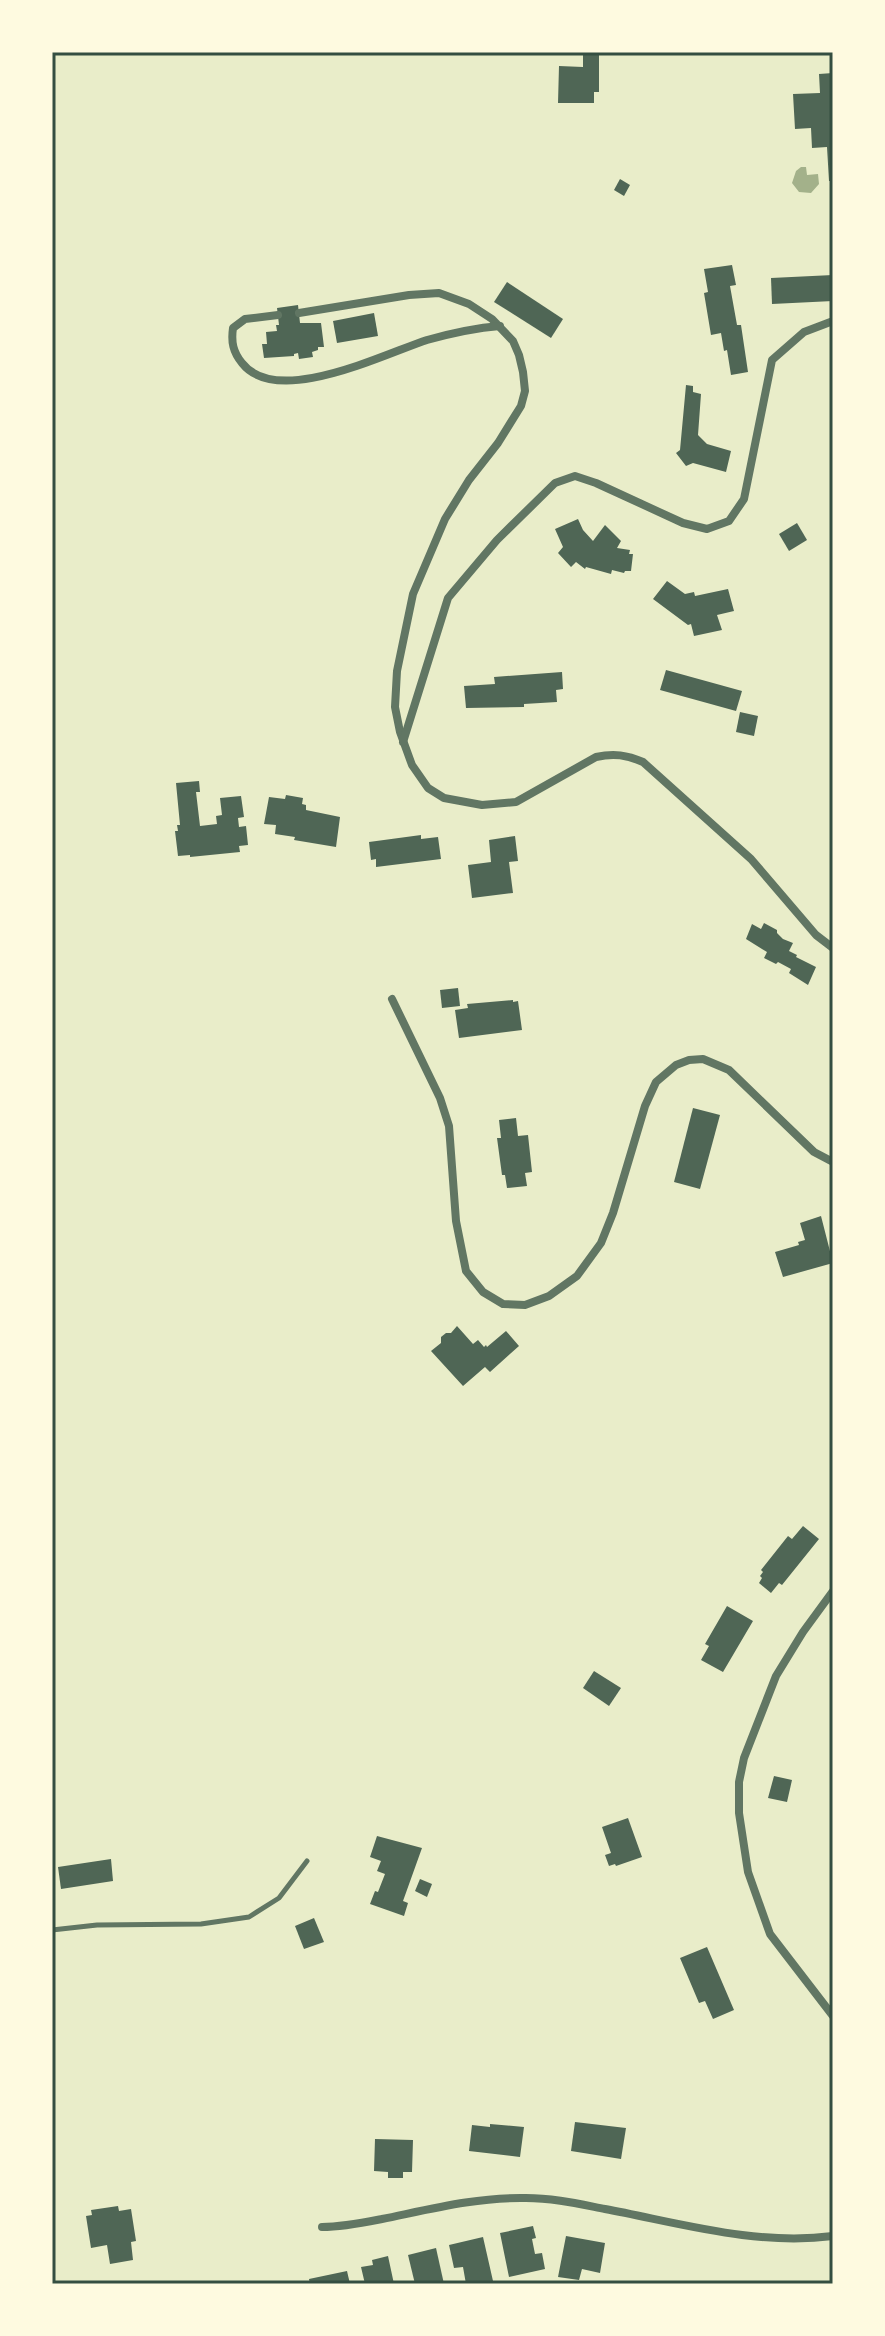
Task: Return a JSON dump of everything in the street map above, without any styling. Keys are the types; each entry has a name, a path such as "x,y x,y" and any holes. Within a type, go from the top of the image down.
{"street":[{"path":"299,313 439,293 469,304 501,326 519,355 525,391 521,406 445,519 413,594 397,671 395,707 403,742 419,778 444,798 482,805 516,802 596,757 611,754 643,762 751,859 816,935 833,948"},
{"path":"278,315 245,319 233,328 231,341 244,366 259,377 277,382 355,367 428,340 470,329 501,326"},
{"path":"403,742 448,598 497,540 555,483 575,476 683,523 707,529 729,521 744,499 772,360 804,332 833,321"},
{"path":"392,999 440,1098 449,1126 456,1221 466,1271 483,1292 503,1304 525,1305 549,1296 577,1276 601,1243 656,1082 676,1065 703,1059 729,1070 814,1152 833,1162"},
{"path":"833,1591 776,1676 744,1758 739,1782 739,1813 748,1872 770,1934 833,2016"},
{"path":"322,2227 348,2225 483,2199 529,2198 567,2201 767,2239 833,2236"}],"lane":[{"path":"52,1930 97,1925 201,1924 249,1917 279,1898 307,1861"}],"shaded area":[{"path":"801,167 806,167 807,175 818,174 819,184 811,193 799,192 792,183"}],"building":[{"path":"583,52 599,52 599,92 594,92 594,103 558,103 559,66 583,67"},
{"path":"833,73 833,181 829,181 827,147 812,148 811,128 795,129 793,94 820,93 819,74"},
{"path":"620,179 630,185 624,196 614,190"},
{"path":"732,265 736,285 730,286 737,325 741,325 748,372 731,375 721,333 711,335 704,293 708,292 704,269"},
{"path":"833,275 833,301 772,304 771,278"},
{"path":"507,282 563,319 551,338 494,302"},
{"path":"298,305 300,323 321,323 324,347 312,352 313,357 299,359 298,353 264,358 262,344 267,344 266,332 277,331 276,325 279,325 277,308"},
{"path":"374,313 378,336 337,343 333,321"},
{"path":"686,385 693,386 693,392 701,394 698,435 707,444 731,451 726,472 693,463 686,466 676,453 680,450"},
{"path":"578,519 593,541 605,525 621,541 617,548 630,550 629,554 633,554 631,571 612,570 611,574 585,569 576,562 571,567 558,553 563,547 555,529"},
{"path":"797,523 807,540 789,551 779,534"},
{"path":"667,581 685,594 694,592 695,596 728,589 734,611 717,615 722,630 694,636 691,624 688,625 653,599"},
{"path":"666,670 742,691 736,711 660,690"},
{"path":"562,672 563,689 556,690 557,702 524,704 524,707 466,708 464,686 495,684 494,677"},
{"path":"740,712 758,716 754,736 736,732"},
{"path":"199,781 200,792 196,792 200,826 217,824 216,816 222,815 220,798 241,796 244,817 238,818 239,827 246,826 248,845 239,846 240,852 178,856 175,831 180,825 176,783"},
{"path":"286,795 303,798 302,804 306,805 306,810 340,817 336,847 275,834 276,825 264,824 269,797 285,799"},
{"path":"421,835 421,839 438,837 441,859 376,867 376,859 371,860 369,842"},
{"path":"515,836 518,861 509,862 513,893 472,898 468,865 491,862 489,840"},
{"path":"764,923 793,943 789,951 796,957 816,967 808,985 789,973 791,969 764,958 767,952 746,939 752,924 761,929"},
{"path":"458,988 460,1006 442,1008 440,990"},
{"path":"518,1001 522,1030 459,1038 455,1010 468,1008 467,1004"},
{"path":"693,1108 720,1115 700,1189 674,1182"},
{"path":"516,1118 518,1136 528,1135 532,1172 525,1173 527,1186 507,1188 497,1138 501,1138 499,1120"},
{"path":"821,1216 833,1263 783,1277 775,1252 799,1245 798,1242 805,1240 800,1223"},
{"path":"457,1326 473,1344 478,1340 487,1347 506,1331 519,1346 490,1372 485,1367 463,1386 431,1351 441,1343 441,1337"},
{"path":"803,1526 819,1539 782,1585 779,1583 771,1593 759,1583 761,1570 788,1536 792,1539"},
{"path":"727,1606 753,1621 723,1672 701,1660 709,1646 705,1644"},
{"path":"594,1671 621,1688 609,1706 583,1688"},
{"path":"774,1776 792,1780 787,1802 768,1798"},
{"path":"628,1818 642,1857 609,1866 605,1855 611,1853 602,1827"},
{"path":"377,1836 422,1848 403,1901 408,1903 404,1916 370,1904 385,1874 377,1871 381,1861 370,1857"},
{"path":"111,1859 113,1881 61,1889 58,1867"},
{"path":"420,1879 432,1884 427,1897 415,1891"},
{"path":"314,1918 324,1942 304,1949 295,1926"},
{"path":"707,1947 734,2010 713,2019 705,2001 699,2003 680,1958"},
{"path":"575,2122 626,2128 621,2159 571,2151"},
{"path":"490,2124 524,2127 520,2157 469,2151 472,2125 490,2127"},
{"path":"375,2139 413,2140 412,2172 403,2172 403,2178 388,2178 388,2172 374,2171"},
{"path":"118,2206 119,2211 131,2209 136,2241 131,2242 133,2260 110,2264 107,2245 91,2248 86,2216 92,2215 91,2210"},
{"path":"533,2226 535,2254 542,2253 545,2269 509,2277 500,2233"},
{"path":"566,2236 605,2243 600,2273 582,2269 579,2280 558,2277"},
{"path":"483,2237 493,2281 466,2284 463,2267 454,2268 449,2245"},
{"path":"436,2248 444,2284 415,2284 408,2255"},
{"path":"388,2256 394,2284 365,2284 361,2267 373,2265 372,2260"},
{"path":"347,2271 350,2284 310,2284 309,2279"}]}
